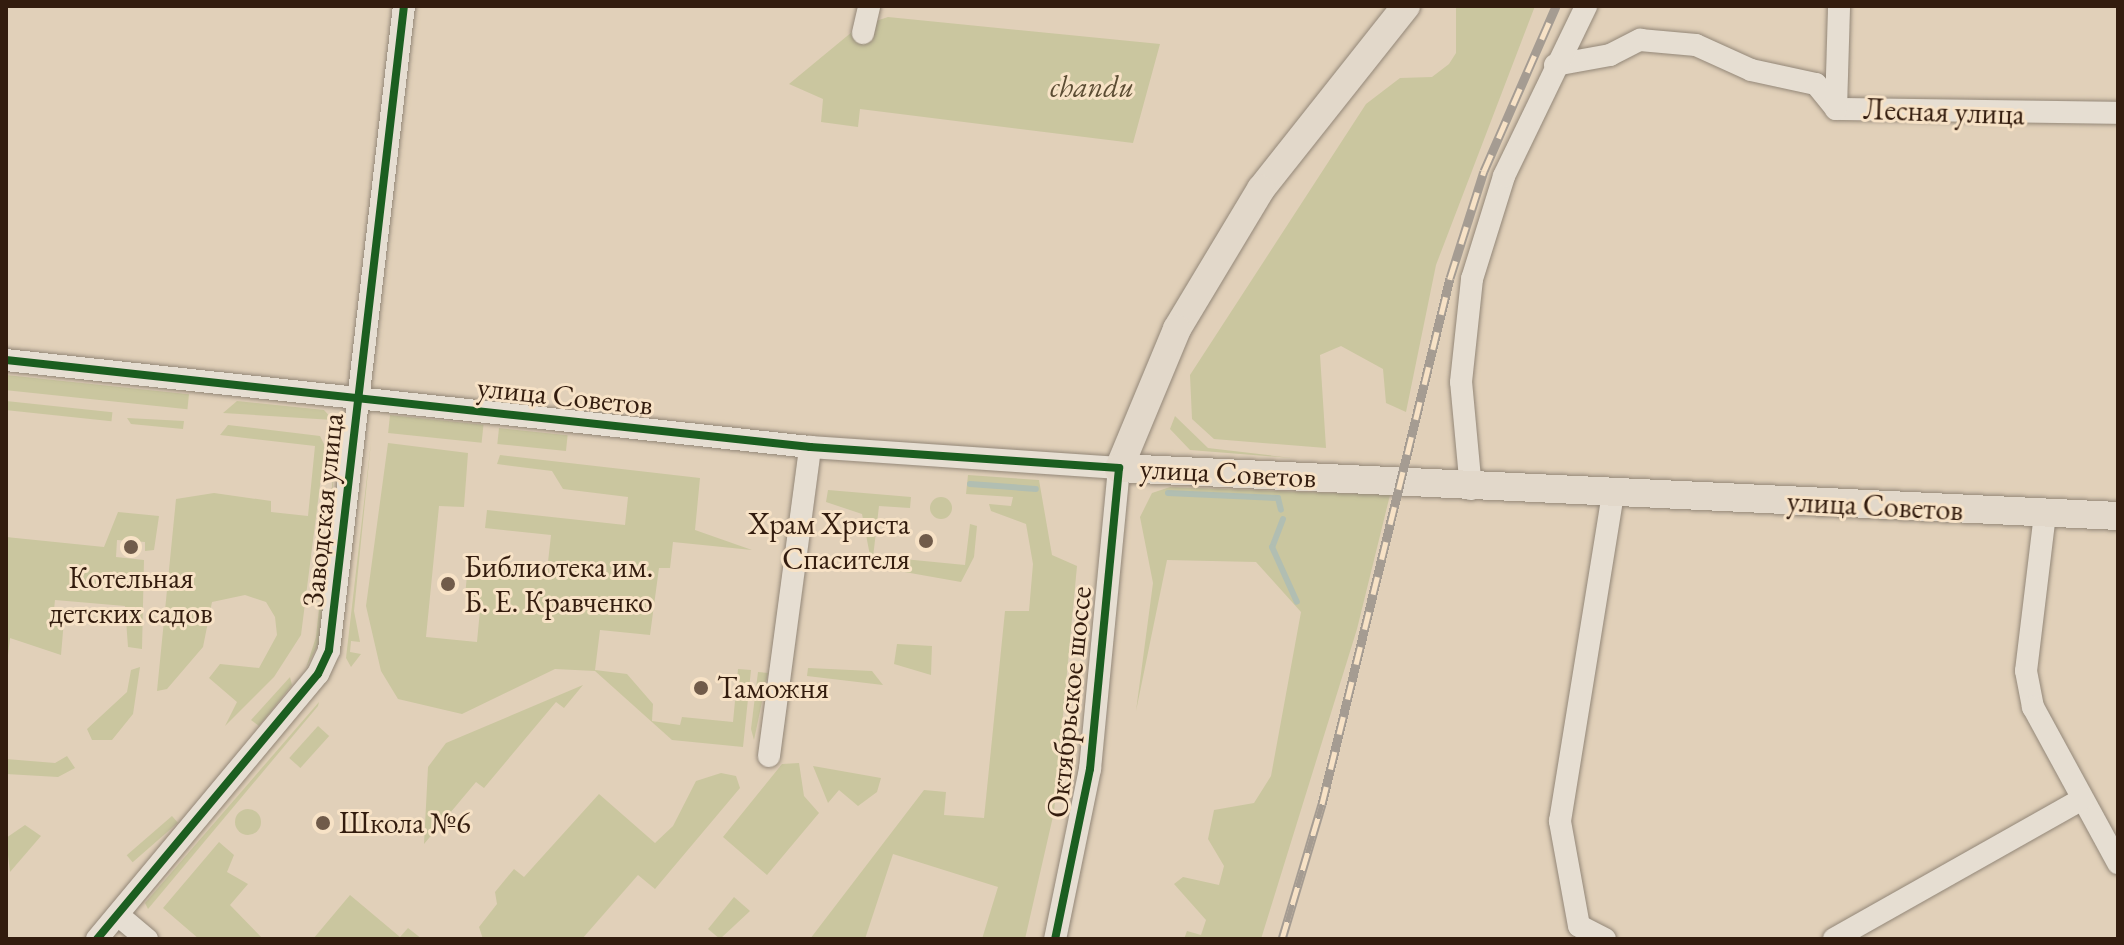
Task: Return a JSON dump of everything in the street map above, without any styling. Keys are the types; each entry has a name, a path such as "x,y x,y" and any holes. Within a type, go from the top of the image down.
{"main road":[{"name":"Октябрьское шоссе","path":"1119,468 1177,329 1261,189 1406,6"},
{"name":"улица Советов","path":"1119,468 1471,489 2118,516"}],"street":[{"name":"Заводская улица","path":"97,939 325,662 360,397 404,6"},
{"path":"863,33 869,6"},
{"path":"1471,489 1461,382 1466,306 1504,176 1586,6"},
{"path":"1836,109 1839,6"},
{"name":"Лесная улица","path":"1555,65 1610,55 1640,40 1696,45 1751,70 1816,84 1836,109 2118,113"},
{"name":"улица Советов","path":"6,360 810,447 1119,468"},
{"path":"769,756 810,447"},
{"name":"Октябрьское шоссе","path":"1055,939 1090,769 1119,468"},
{"path":"1605,939 1579,926 1560,821 1613,493"},
{"path":"2045,514 2026,671 2033,707 2118,863"},
{"path":"1834,939 2082,799"},
{"path":"118,915 147,939"}],"green space":[{"path":"1456,6 1535,6 1436,265 1406,412 1386,403 1383,369 1341,346 1320,355 1326,448 1214,439 1192,419 1190,375 1366,104 1400,78 1432,77 1449,64 1456,53"},
{"name":"chandu","path":"888,17 1160,44 1133,143 860,109 858,127 821,122 823,99 789,84 858,27"},
{"path":"6,375 189,394 187,409 6,390"},
{"path":"6,401 112,412 111,421 6,410"},
{"path":"237,401 324,410 333,420 223,413"},
{"path":"390,415 483,425 482,443 388,433"},
{"path":"1175,416 1208,448 1292,458 1190,450 1170,429"},
{"path":"127,418 184,421 183,429 131,424"},
{"path":"228,425 320,436 325,446 301,635 274,677 225,726 237,702 209,678 220,664 259,668 277,635 275,617 266,602 245,595 212,602 203,647 167,689 157,691 176,499 214,493 271,501 271,512 308,516 315,446 220,435"},
{"path":"499,428 568,435 566,451 497,444"},
{"path":"337,439 319,643 306,668 316,637"},
{"path":"371,442 354,611 360,642 351,641 350,652 361,654 351,667 346,658"},
{"path":"388,443 468,453 464,507 439,506 426,637 477,642 481,599 465,597 468,563 547,571 551,535 485,528 487,510 625,525 628,497 563,489 552,471 497,464 500,455 700,478 695,530 752,550 673,542 670,568 659,568 650,635 600,630 595,670 627,674 653,704 652,721 680,725 682,717 733,722 738,669 751,670 743,747 672,740 595,671 555,669 462,714 398,699 381,671 366,606"},
{"path":"968,475 1039,480 1052,555 1077,566 1054,812 1025,939 982,939 998,887 893,854 865,939 810,939 924,790 946,792 944,815 984,818 1005,611 1029,611 1033,564 1026,524 991,511 989,504 1011,506 1013,497 966,494"},
{"path":"1170,487 1390,495 1357,629 1261,939 1184,939 1187,931 1201,935 1206,920 1174,884 1183,877 1219,885 1224,866 1208,839 1214,810 1254,803 1271,776 1301,612 1256,562 1167,560 1136,711 1153,583 1140,517 1152,493"},
{"path":"828,490 911,497 910,508 879,506 872,566 862,514 826,502"},
{"path":"937,497 945,497 952,508 945,519 937,519 930,512 930,504"},
{"path":"118,512 159,516 154,550 145,551 145,542 117,540 116,557 144,560 142,649 128,647 125,606 55,600 53,619 64,620 61,655 10,638 6,672 6,537 104,547"},
{"path":"970,524 977,526 974,557 961,582 882,568 883,557 965,565"},
{"path":"897,644 932,646 931,675 894,664"},
{"path":"140,667 133,714 112,740 92,740 87,729 127,692 131,670"},
{"path":"808,668 872,671 883,685 807,676"},
{"path":"758,672 768,673 754,740 751,729"},
{"path":"290,677 292,685 259,726 251,720"},
{"path":"583,685 564,708 556,702 484,788 476,782 424,844 428,767 446,743"},
{"path":"319,702 318,706 148,909 145,903"},
{"path":"318,726 329,736 300,768 289,758"},
{"path":"67,756 75,768 58,777 6,774 6,759 55,763"},
{"path":"799,763 804,796 819,813 767,875 723,837 782,764"},
{"path":"813,766 881,778 877,792 858,806 839,790 828,803"},
{"path":"721,773 736,776 740,788 655,889 638,875 582,939 483,939 479,927 497,904 495,892 514,869 524,877 599,794 655,843 673,826 696,781"},
{"path":"248,809 257,813 261,822 257,831 248,835 239,831 235,822 239,813"},
{"path":"172,816 178,823 133,862 127,855"},
{"path":"25,825 41,836 10,872 6,838"},
{"path":"219,842 234,855 227,872 248,884 230,905 263,939 199,939 163,908"},
{"path":"350,895 400,937 408,928 422,939 313,939"},
{"path":"734,897 750,911 720,939 708,929"}],"waterway":[{"path":"970,484 1036,489"},
{"path":"1168,493 1278,498 1281,510"},
{"path":"1283,519 1272,547 1297,602"}],"railway":[{"path":"1282,939 1322,804 1450,278 1484,171 1556,6"}],"cycle path":[{"path":"97,939 318,674 329,650 404,6"},
{"path":"6,360 810,447 1119,468 1090,769 1055,939"}],"place":[{"name":"Храм Христа Спасителя","path":"926,541"},
{"name":"Котельная детских садов","path":"131,547"},
{"name":"Библиотека им. Б. Е. Кравченко","path":"448,584"},
{"name":"Таможня","path":"701,688"},
{"name":"Школа №6","path":"323,823"}]}
